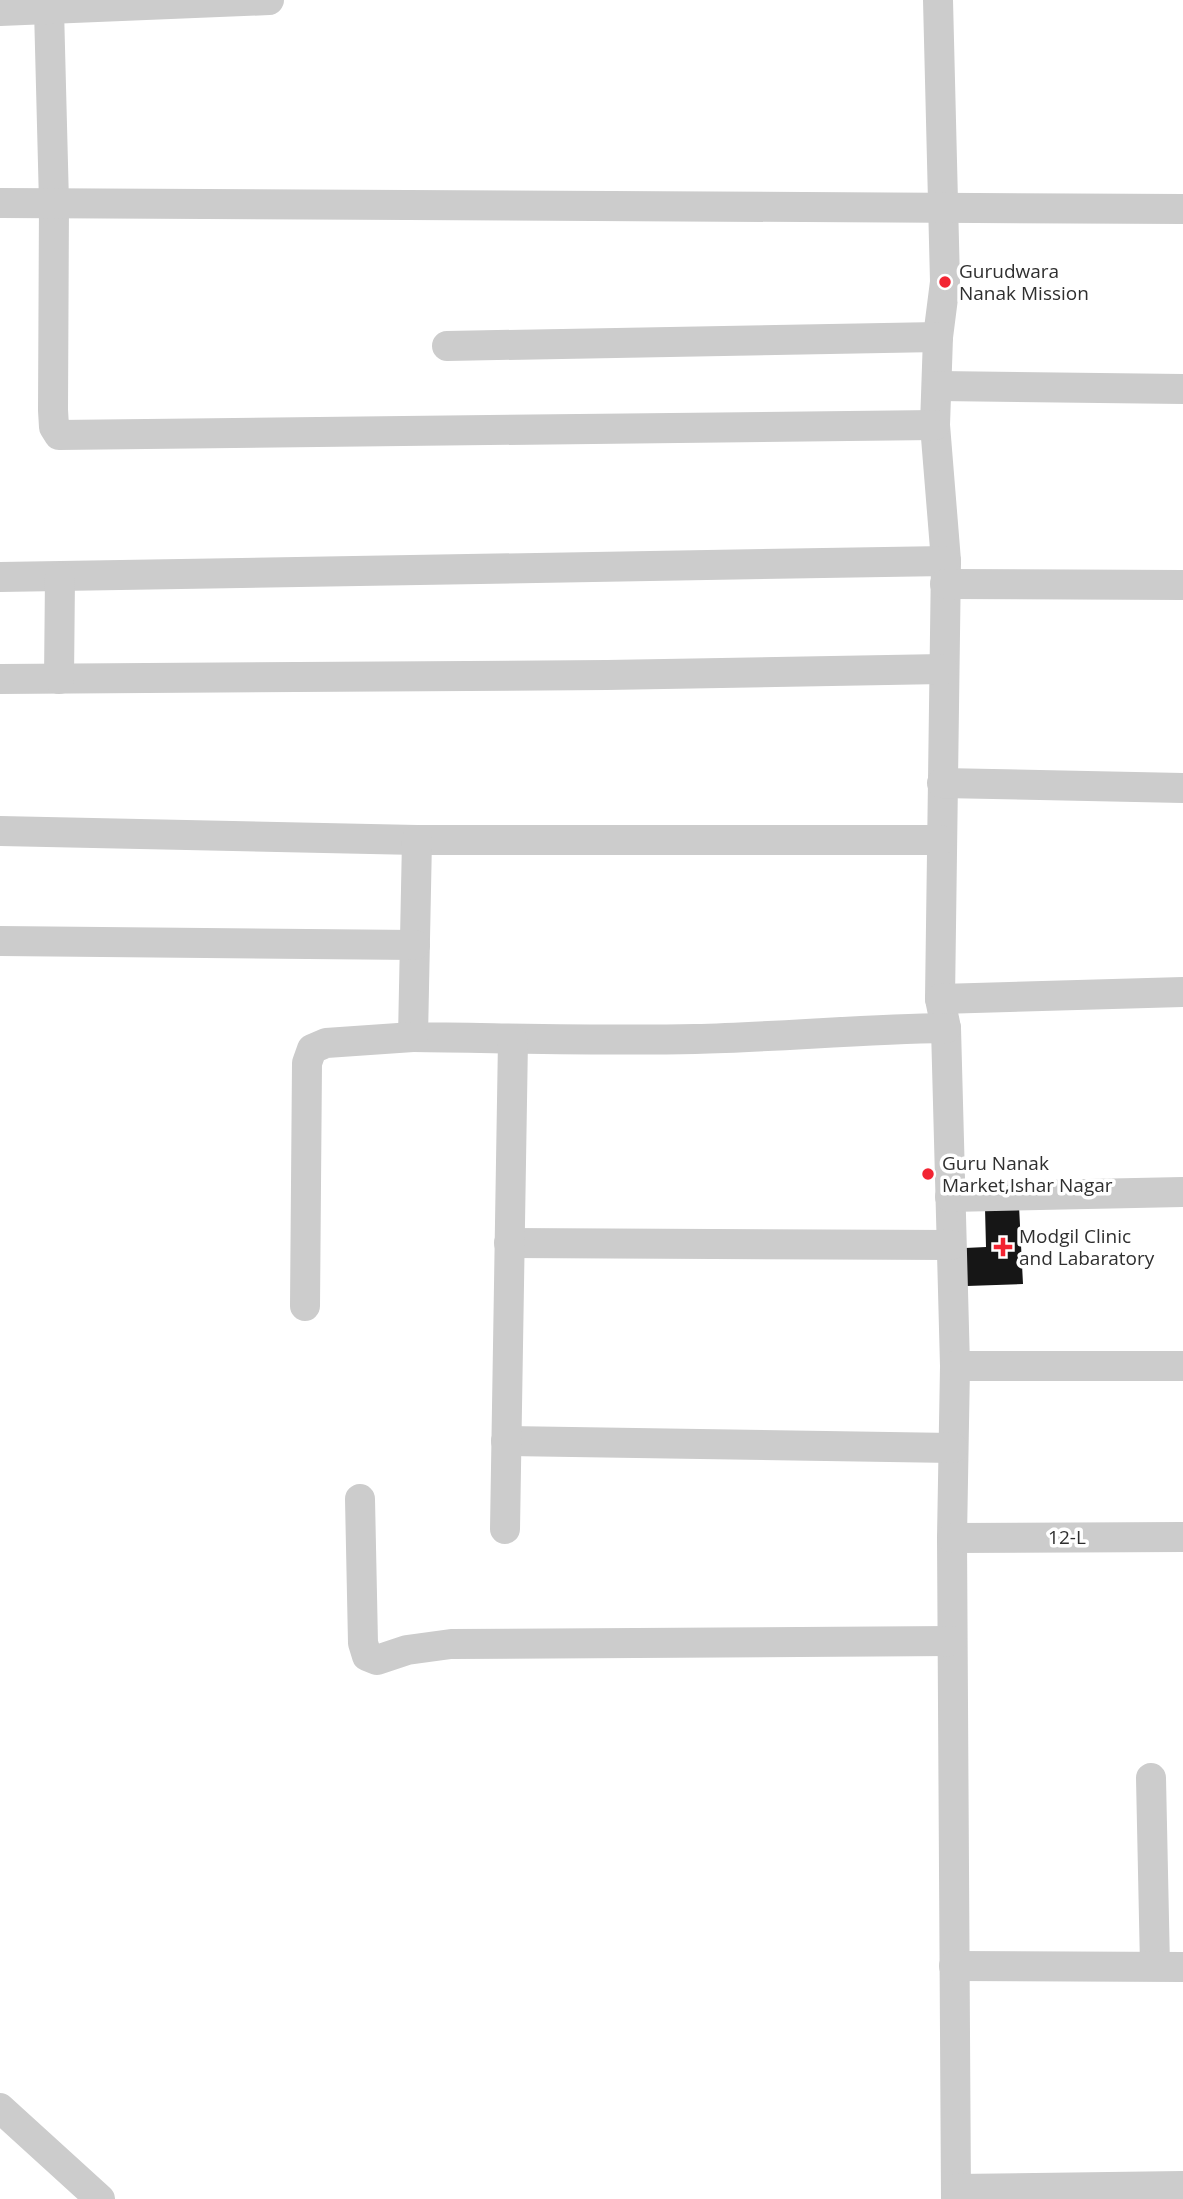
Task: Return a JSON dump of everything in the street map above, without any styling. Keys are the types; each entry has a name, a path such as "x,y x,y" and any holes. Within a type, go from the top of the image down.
{"street":[{"path":"0,11 268,0"},
{"path":"938,0 945,282 938,337 935,425 945,573 940,999 946,1028 955,1366 951,1538 956,2194 1183,2186"},
{"path":"48,9 54,203 53,410 54,427 59,435 935,425"},
{"path":"0,202 944,205 1183,209"},
{"path":"447,346 938,337"},
{"path":"938,386 1183,389"},
{"path":"0,577 945,573 1183,585"},
{"path":"60,577 60,680"},
{"path":"0,679 607,676 943,669"},
{"path":"942,783 1183,788"},
{"path":"0,831 417,839 941,840"},
{"path":"413,1037 417,839"},
{"path":"0,941 415,945"},
{"path":"940,999 1183,992"},
{"path":"305,1306 307,1063 312,1049 326,1043 413,1037 513,1040 695,1039 879,1028 946,1028"},
{"path":"505,1529 513,1040"},
{"path":"950,1197 1183,1192"},
{"path":"509,1243 951,1245"},
{"path":"955,1366 1183,1367"},
{"path":"506,1441 953,1448"},
{"path":"360,1499 363,1643 367,1656 377,1660 407,1650 451,1644 952,1641"},
{"name":"12-L","path":"951,1538 1183,1537"},
{"path":"954,1966 1169,1966 1151,1778"},
{"path":"0,2108 100,2199"}],"building":[{"path":"1019,1206 1023,1284 967,1286 965,1248 986,1247 985,1208"}],"place":[{"name":"Gurudwara Nanak Mission","path":"945,282"},
{"name":"Guru Nanak Market,Ishar Nagar","path":"928,1174"},
{"name":"Modgil Clinic and Labaratory","path":"1003,1247"}]}
